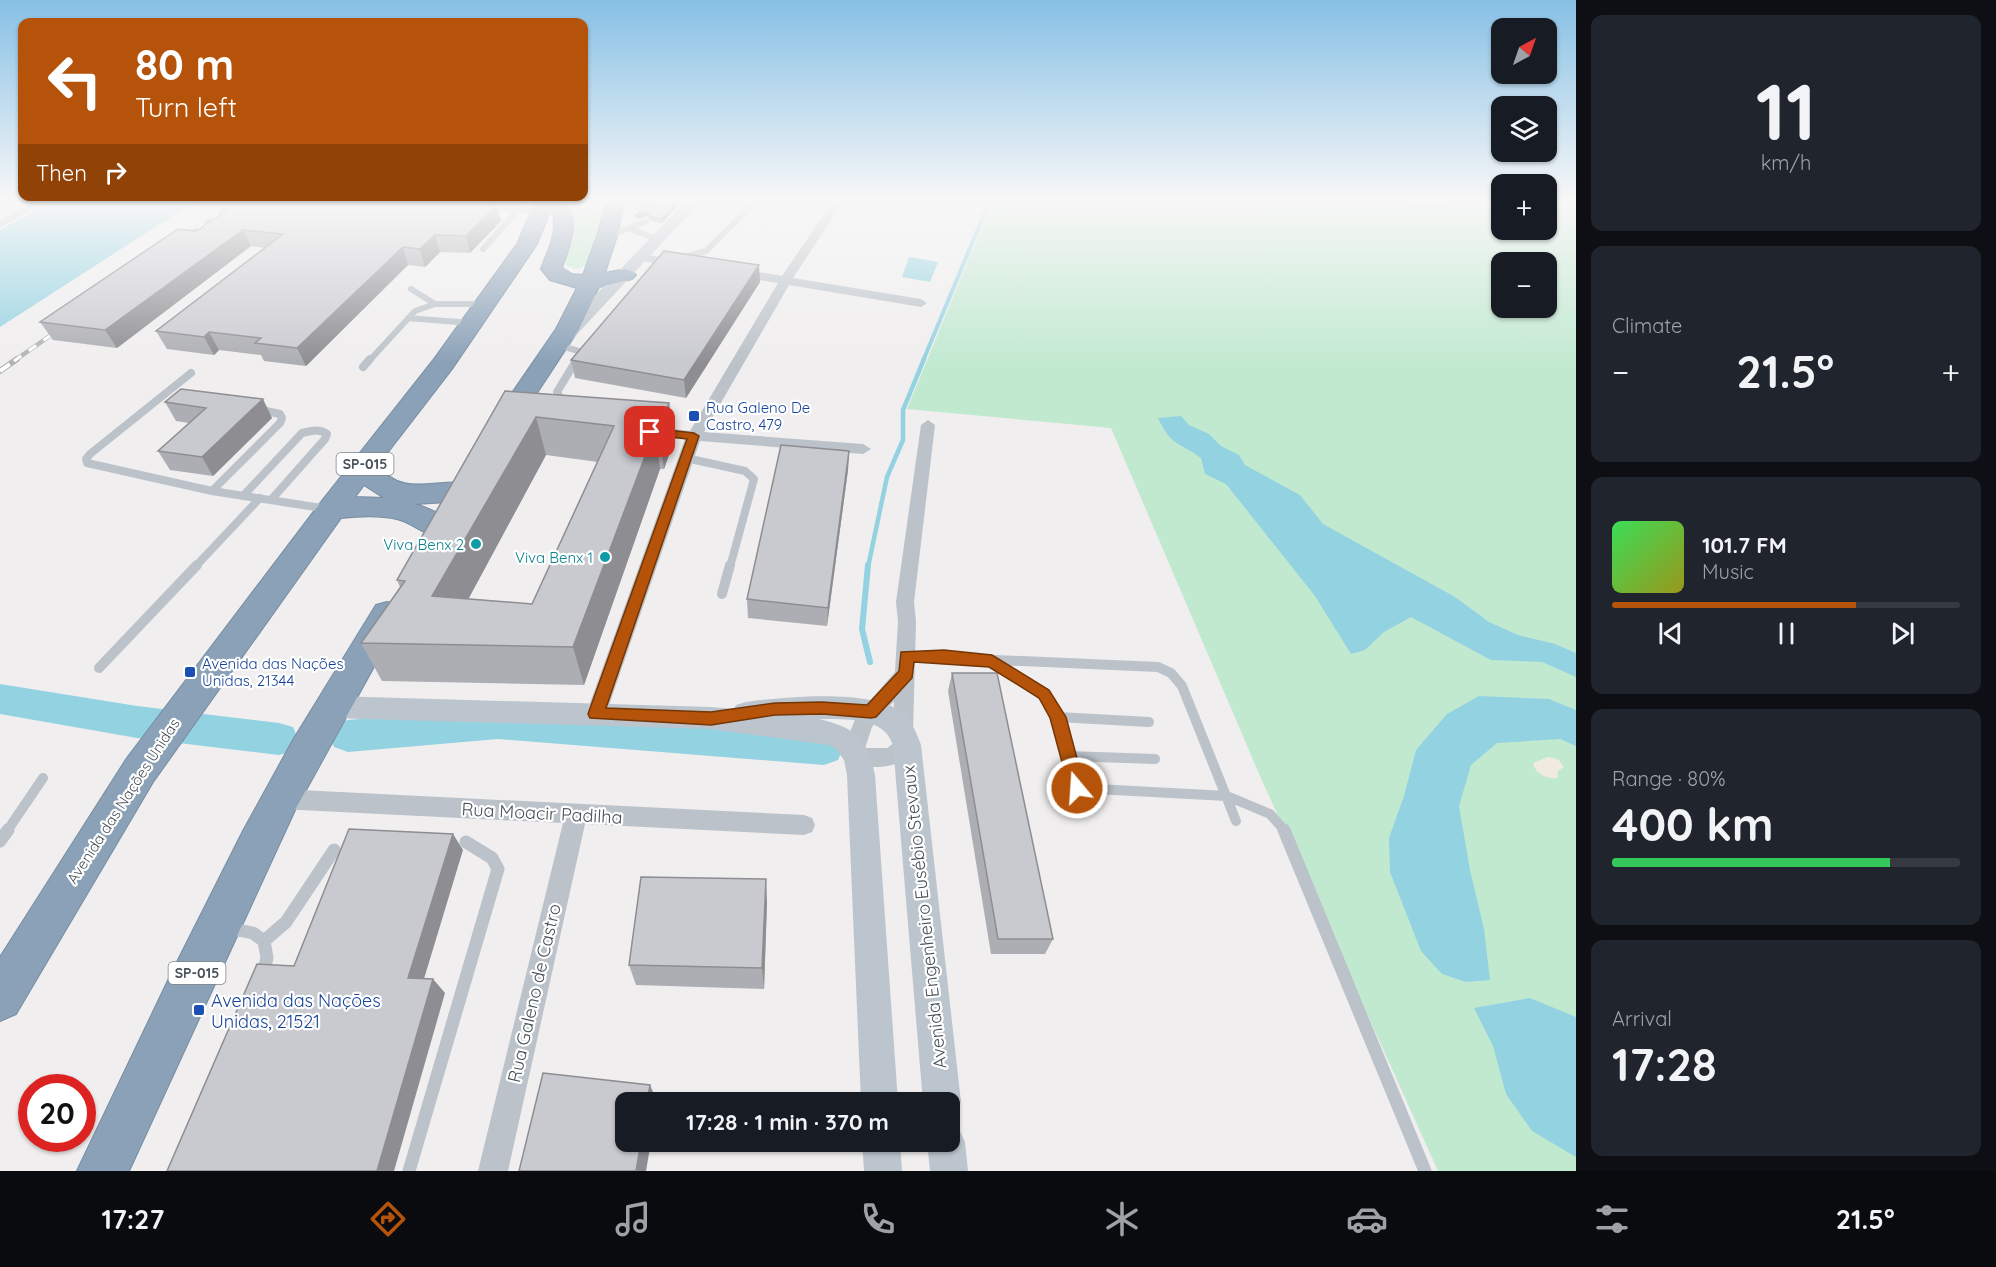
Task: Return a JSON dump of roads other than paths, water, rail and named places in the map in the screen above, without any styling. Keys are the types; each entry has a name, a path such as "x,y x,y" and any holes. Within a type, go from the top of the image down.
{"highway":[{"name":"Avenida das Nações Unidas","path":"0,998 140,770 173,722 364,465 443,364 520,255"},
{"path":"556,255 551,269 564,279 590,280 625,274"},
{"path":"331,510 359,506 409,510 426,518 432,539 482,459 566,346 600,255"},
{"path":"364,465 370,477 393,492 420,495 462,491"},
{"name":"SP-015","path":"103,1171 180,1010 217,926 287,787 326,716 402,589"}],"main road":[{"path":"566,346 625,274 644,255"},
{"path":"711,718 775,709 822,708 871,712 889,718 905,739"},
{"path":"326,716 596,714 711,718 836,735 856,753 861,775 878,1092"},
{"name":"Avenida Engenheiro Eusébio Stevaux","path":"905,739 941,1092"},
{"path":"882,1152 883,1171"},
{"path":"947,1152 949,1171"}],"street":[{"path":"596,714 694,436 802,255"},
{"path":"641,258 696,266"},
{"path":"718,269 921,303"},
{"name":"Avenida Engenheiro Eusébio Stevaux","path":"905,739 905,602 928,425"},
{"path":"636,430 863,449"},
{"path":"905,739 898,754 888,758 856,753 860,730 906,665"},
{"name":"Rua Moacir Padilha","path":"287,787 576,815 804,825"},
{"name":"Rua Galeno de Castro","path":"493,1171 576,815"}],"lane":[{"path":"675,263 683,256 689,255"},
{"path":"411,289 435,304 478,314"},
{"path":"363,367 415,311 435,304"},
{"path":"408,318 478,314"},
{"path":"572,401 560,398 557,393 566,346 594,340"},
{"path":"190,373 90,454 86,459 87,462 212,491 331,510"},
{"path":"159,397 169,398"},
{"path":"212,491 280,423 282,418 274,411 252,409"},
{"path":"243,496 302,433 314,430 325,432 327,434 325,439 271,500"},
{"path":"686,458 745,471 754,479 722,594"},
{"path":"99,668 260,498"},
{"path":"906,665 944,656 992,661 1059,661 1158,667 1171,673 1182,686 1236,820"},
{"path":"992,661 1044,694 1058,717 1075,786 1080,790 1227,796 1270,814 1289,837 1425,1171"},
{"path":"1058,717 1149,722"},
{"path":"1067,756 1155,759"},
{"path":"0,841 43,778"},
{"path":"409,1171 498,869 492,858 466,842"},
{"path":"264,941 286,922 334,850"},
{"path":"217,926 253,933 264,941 267,958 257,990"}],"water":[{"path":"0,255 112,255 0,327"},
{"path":"909,257 938,262 930,282 902,277"},
{"path":"1181,416 1189,425 1209,434 1221,446 1239,455 1245,465 1300,495 1323,524 1455,597 1489,622 1518,635 1555,644 1576,653 1576,677 1542,662 1491,660 1411,617 1384,632 1365,650 1351,654 1315,596 1226,484 1205,474 1201,458 1172,439 1158,418"},
{"path":"1479,696 1549,699 1576,710 1576,746 1560,739 1497,743 1471,765 1459,806 1470,870 1484,929 1490,980 1466,982 1442,974 1421,951 1390,872 1389,838 1404,796 1416,750 1447,714"},
{"path":"1530,998 1576,1017 1576,1157 1532,1131 1506,1094 1493,1046 1474,1008"}],"waterway":[{"path":"923,361 967,255"},
{"path":"868,567 887,477 903,440 903,410 924,359"},
{"path":"868,565 862,629 870,662"},
{"path":"0,699 137,722 279,739"},
{"path":"348,736 498,723 824,748"}],"railway":[{"path":"14,361 64,326"},
{"path":"0,371 17,359"}],"place":[{"name":"Rua Galeno De Castro, 479","path":"694,416"},
{"name":"Viva Benx 2","path":"476,544"},
{"name":"Viva Benx 1","path":"605,557"},
{"name":"Avenida das Nações Unidas, 21344","path":"190,672"},
{"name":"Avenida das Nações Unidas, 21521","path":"199,1010"}]}
